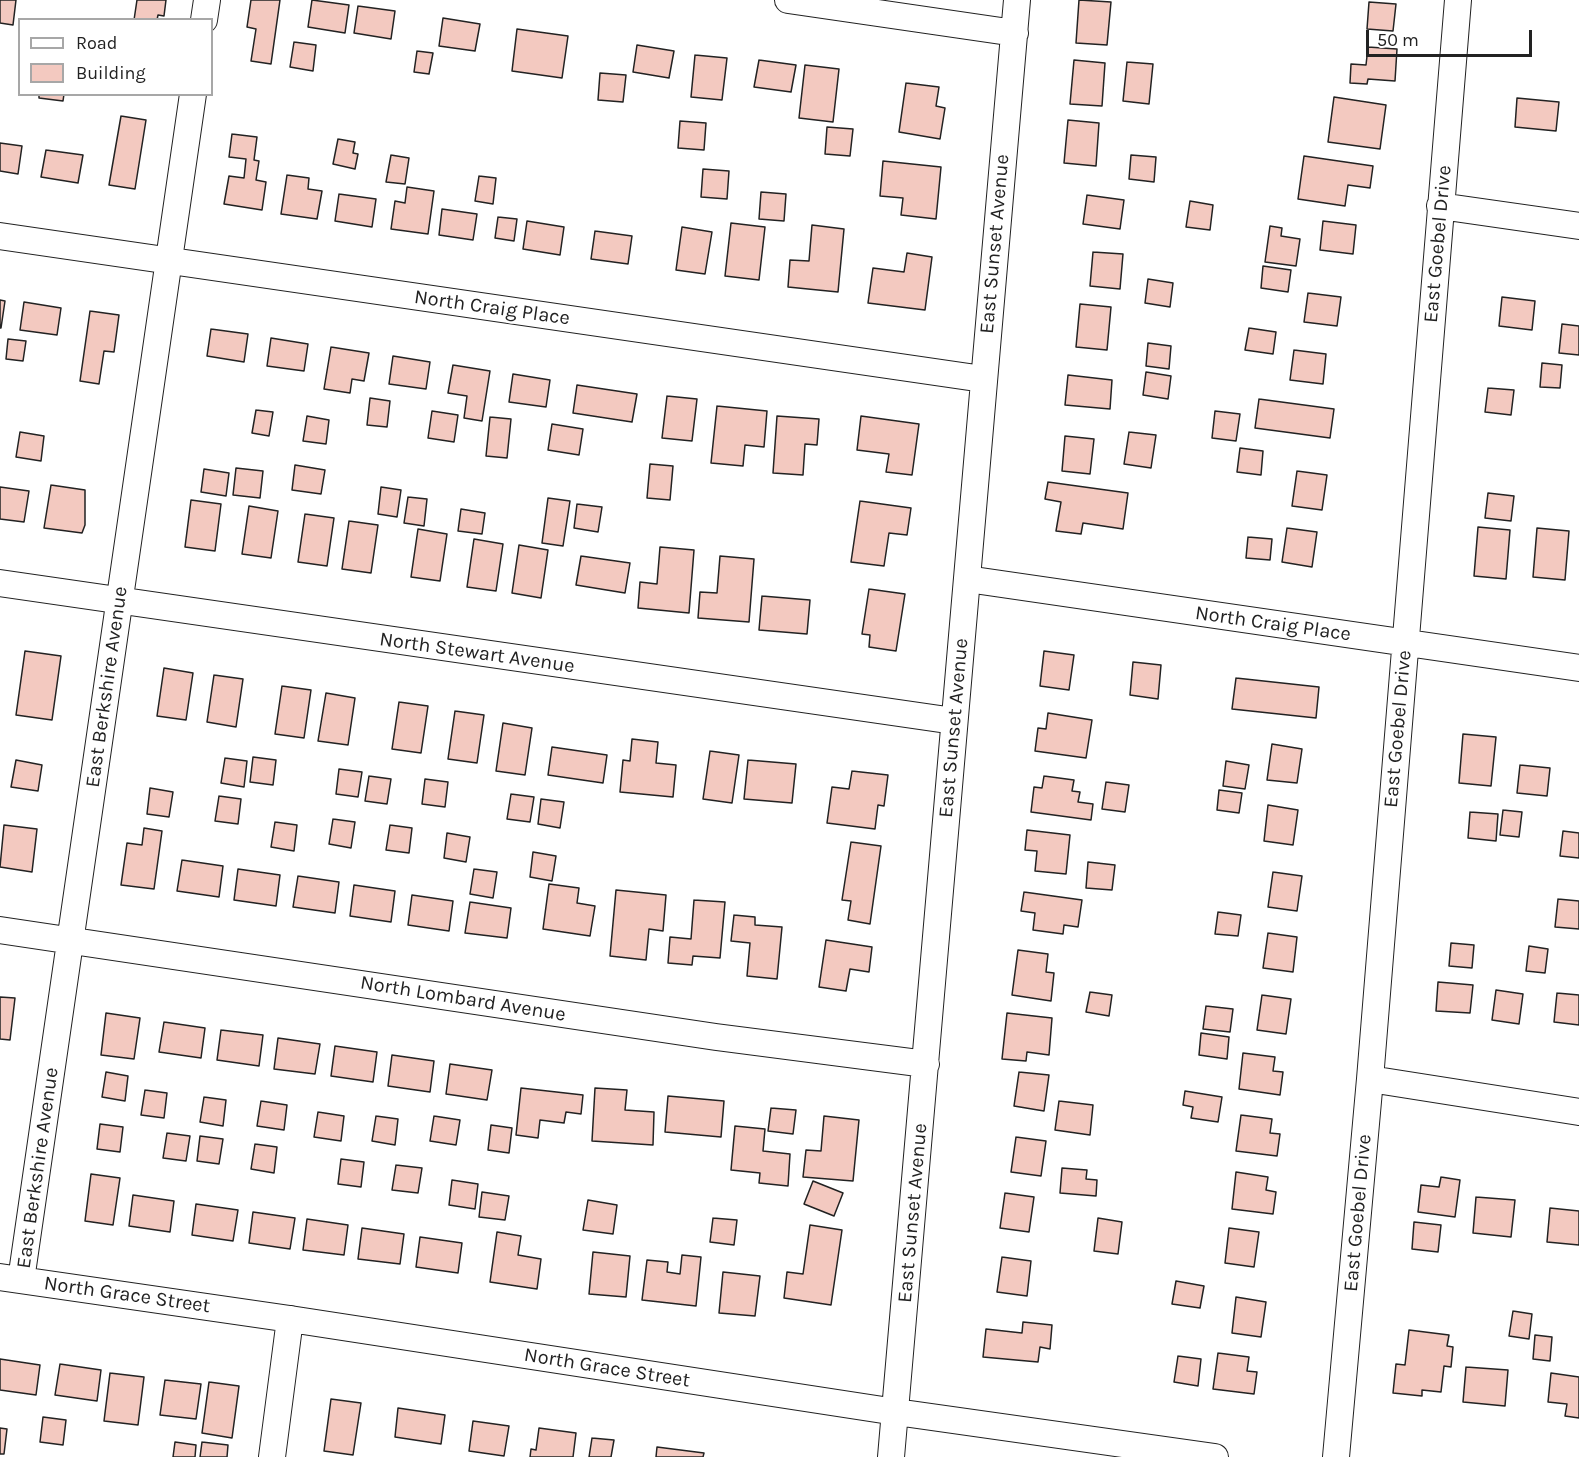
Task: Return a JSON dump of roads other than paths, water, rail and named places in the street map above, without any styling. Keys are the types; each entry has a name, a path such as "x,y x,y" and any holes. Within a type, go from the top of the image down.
{"street":[{"path":"204,18 207,0"},
{"path":"788,0 1015,33"},
{"name":"East Sunset Avenue","path":"891,1457 1017,0"},
{"name":"East Goebel Drive","path":"1336,1457 1370,1079 1458,0"},
{"name":"East Berkshire Avenue","path":"11,1279 71,940 193,96"},
{"path":"1440,206 1579,226"},
{"name":"North Craig Place","path":"0,236 983,379"},
{"name":"North Craig Place","path":"967,579 1579,668"},
{"name":"North Stewart Avenue","path":"0,583 954,721"},
{"name":"North Lombard Avenue","path":"0,930 704,1035 926,1064"},
{"path":"1370,1079 1579,1112"},
{"name":"North Grace Street","path":"11,1279 290,1319 896,1412 1215,1457"},
{"path":"272,1457 290,1319"}]}
